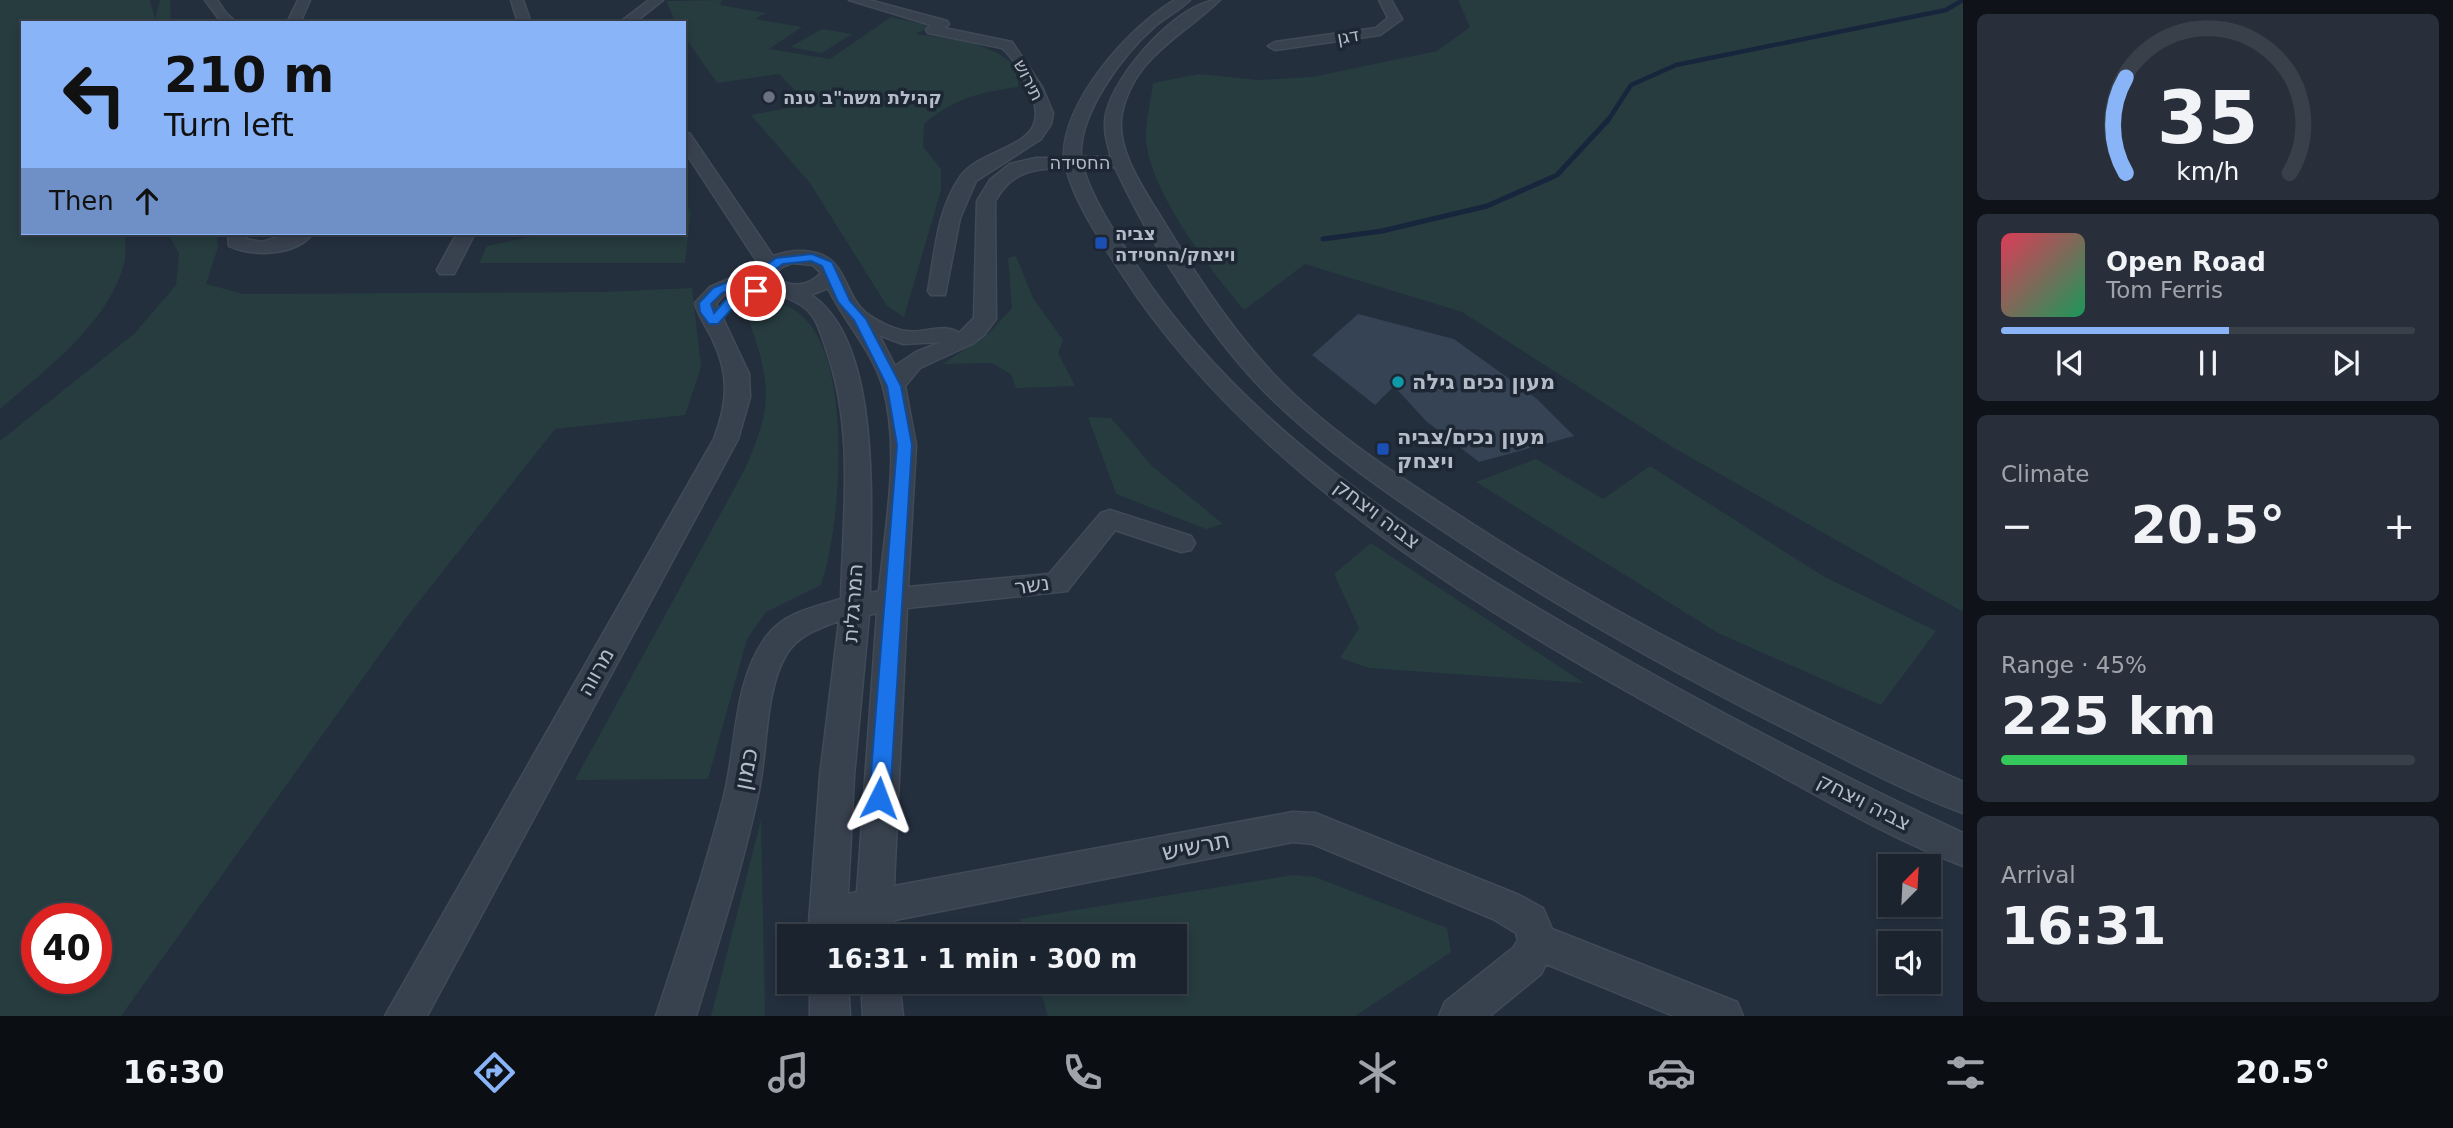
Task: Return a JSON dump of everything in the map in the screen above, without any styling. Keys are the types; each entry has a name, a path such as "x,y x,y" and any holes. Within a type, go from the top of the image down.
{"street":[{"path":"211,0 221,16 228,21"},
{"path":"294,21 304,0"},
{"path":"517,0 524,21"},
{"path":"620,20 657,0"},
{"name":"תירוש","path":"855,0 942,24 933,30 1007,45 1014,51 1041,99 1045,118 1036,137 970,175 954,210 938,291"},
{"path":"1074,163 1073,137 1079,120 1115,60 1147,25 1184,0"},
{"name":"צביה ויצחק","path":"1214,0 1170,30 1139,66 1113,121 1113,134 1123,162 1190,280 1257,369 1279,393 1390,482 1473,540 1594,613 1819,732 1963,798"},
{"name":"דגן","path":"1275,46 1380,31 1395,19 1385,0"},
{"path":"686,140 748,229 768,268 790,258 812,258"},
{"name":"החסידה","path":"894,386 897,376 914,361 971,336 985,319 986,211 990,191 1005,176 1074,163 1123,162"},
{"name":"צביה ויצחק","path":"1074,163 1124,264 1180,343 1262,424 1389,525 1528,617 1686,709 1870,807 1963,850"},
{"path":"954,210 986,211"},
{"path":"748,229 812,258"},
{"path":"237,235 236,242 253,247 280,244 300,235"},
{"path":"447,270 465,235"},
{"name":"המרגלית","path":"812,258 827,264 830,275 845,302 860,319 894,386 904,445 880,775 876,921"},
{"name":"המרגלית","path":"768,268 764,276 768,282 819,309 830,328 851,387 859,471 855,607 836,776 827,924"},
{"name":"מרווה","path":"405,1016 726,439 741,393 729,349 706,312 705,303 718,291 768,268"},
{"path":"714,321 734,299 767,288 786,290 821,284 830,275"},
{"path":"860,319 903,338 935,339 967,328 986,306"},
{"name":"נשר","path":"893,601 1057,584 1110,519 1181,542"},
{"name":"כמון","path":"676,1016 726,852 741,795 763,673 775,644 793,628 812,618 893,601"},
{"name":"תרשיש","path":"847,924 876,921 1293,827 1315,829 1506,907 1530,921 1538,942"},
{"path":"1459,1016 1527,961 1538,942 1723,1016"},
{"path":"830,994 831,1016"},
{"path":"881,994 883,1016"}],"green space":[{"path":"0,0 150,0 155,19 160,0 170,0 171,21 21,21 21,235 125,235 125,260 106,304 91,324 56,361 0,409"},
{"path":"722,0 720,5 766,13 755,19 802,27 769,49 830,59 891,17 931,26 916,34 984,47 1008,60 1018,69 1018,87 968,98 945,108 924,124 923,147 941,169 941,190 904,317 887,306 810,183 751,115 808,104 779,74 717,83 686,39 686,21 675,21 666,1"},
{"path":"1458,0 1963,0 1963,612 1674,448 1462,312 1305,264 1244,310 1201,255 1173,211 1152,168 1146,133 1153,83 1199,74 1258,80 1312,77 1437,51 1470,27"},
{"path":"822,29 852,34 822,53 790,47"},
{"path":"686,201 691,212 685,263 479,263 487,246 539,235 686,235"},
{"path":"169,235 220,235 206,284 244,294 604,292 692,288 701,367 685,415 555,429 406,618 121,1016 0,1016 0,441 134,334 176,285 179,254"},
{"path":"1016,256 1033,298 1063,340 1058,353 1075,386 1016,388 1011,374 992,363 943,364 989,333 1012,308 1008,258"},
{"path":"773,303 801,315 821,342 832,380 838,425 838,472 835,517 821,585 766,612 747,639 708,779 575,780 754,448 766,397 762,365 750,323 757,309"},
{"path":"1088,417 1111,418 1152,466 1223,524 1206,529 1116,494"},
{"path":"1536,459 1603,499 1650,466 1823,576 1936,631 1881,705 1718,633 1476,482"},
{"path":"1371,543 1584,683 1369,668 1340,658 1359,628 1334,574"},
{"path":"761,820 765,1016 711,1016"},
{"path":"1293,875 1315,877 1447,928 1451,952 1355,1016 1048,1016 1042,994 1187,994 1187,924 1021,924 1020,919"}],"building":[{"name":"מעון נכים גילה","path":"1358,314 1454,339 1537,399 1574,436 1479,462 1426,421 1394,386 1375,405 1312,355"}],"waterway":[{"path":"1607,122 1631,85 1676,65 1946,10 1963,0"},
{"path":"1323,239 1382,231 1487,206 1557,175 1608,120"}],"place":[{"name":"קהילת משה\"ב טנה","path":"769,97"},
{"name":"צביה ויצחק/החסידה","path":"1101,243"},
{"name":"מעון נכים גילה","path":"1398,382"},
{"name":"מעון נכים/צביה ויצחק","path":"1383,449"}],"route":[{"path":"756,291 734,299 714,321 706,312 705,303 718,291 766,270 780,260 801,257 821,260 827,264 830,275 845,302 860,319 894,386 904,445 904,472 879,798"}]}
